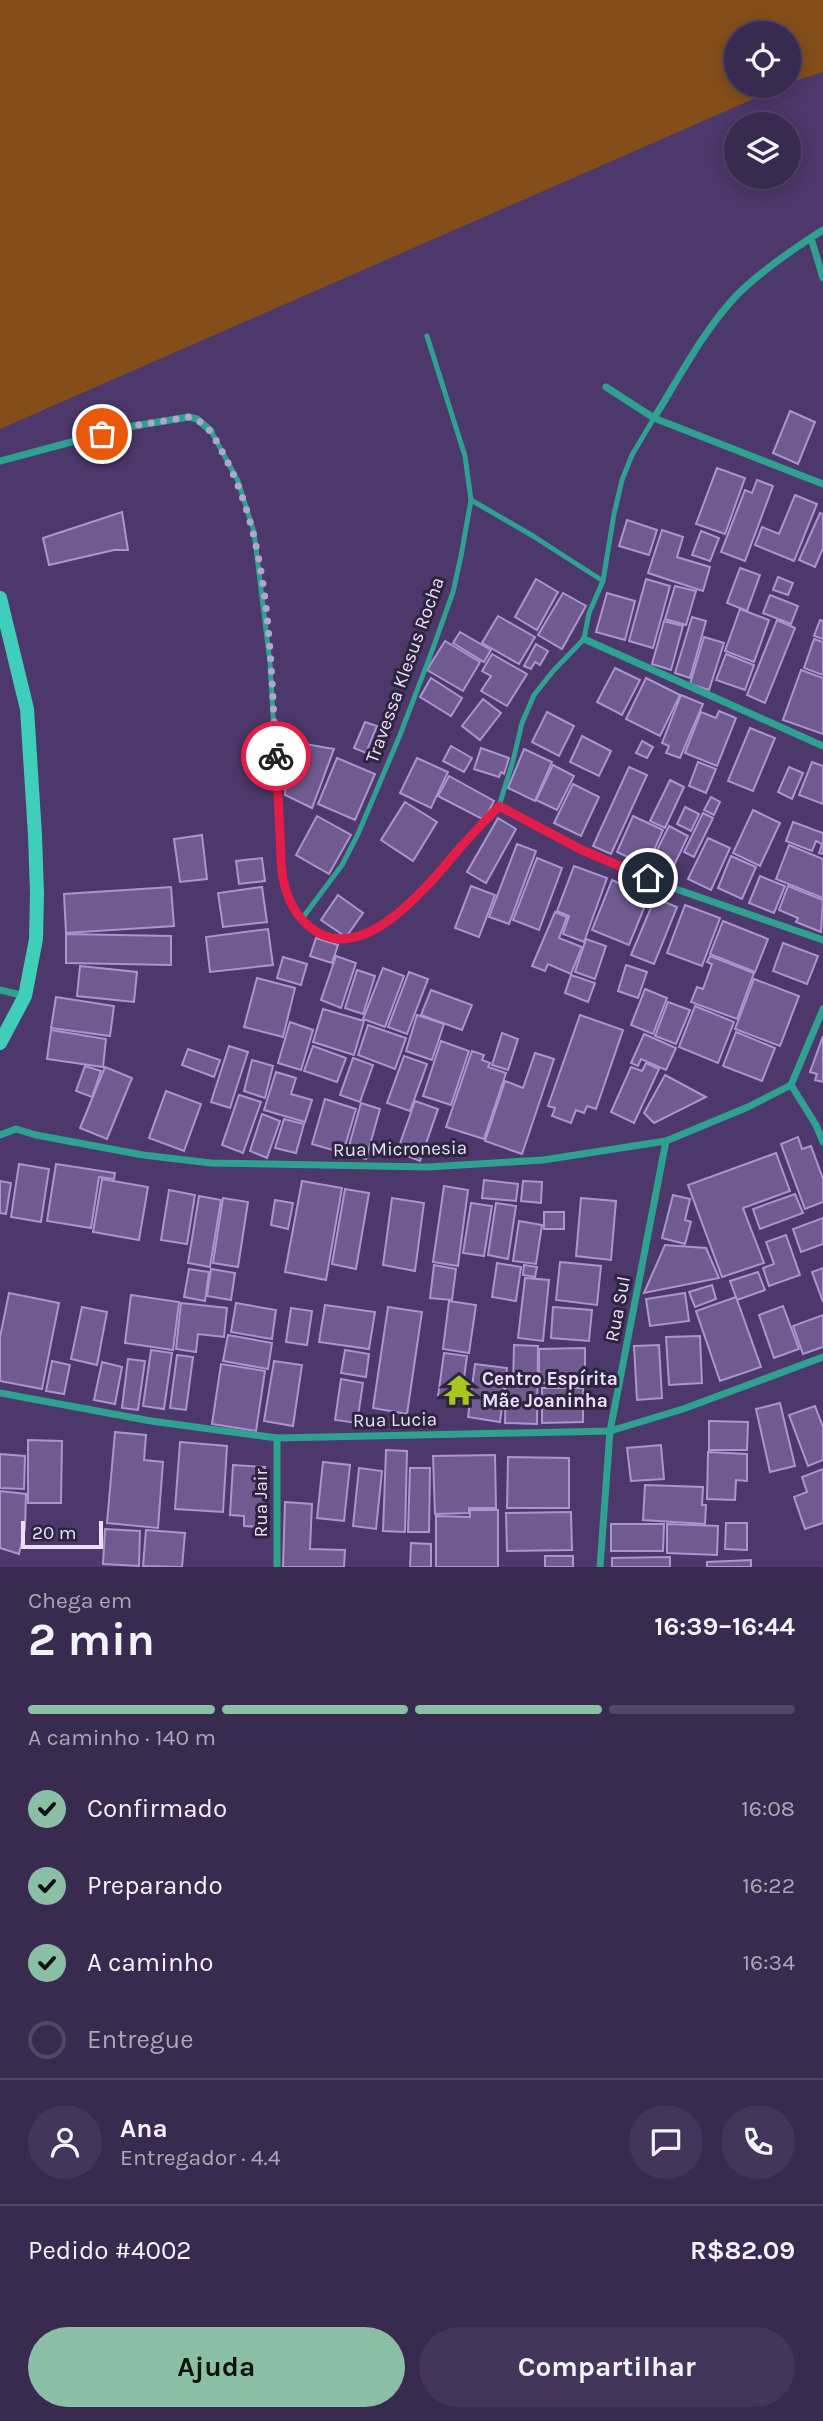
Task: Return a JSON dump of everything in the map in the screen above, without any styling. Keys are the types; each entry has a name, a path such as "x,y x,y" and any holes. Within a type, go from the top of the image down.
{"main road":[{"path":"0,598 27,709 35,835 36,939 25,996 0,1043"}],"street":[{"path":"654,418 709,331 736,297 764,272 823,230"},
{"path":"811,238 823,278"},
{"path":"606,387 654,418 823,484"},
{"path":"0,461 127,427 189,417 198,419 211,431"},
{"path":"584,639 823,746"},
{"path":"499,806 582,850 670,887 823,940"},
{"path":"0,990 25,996"},
{"path":"823,1009 791,1085 820,1123 823,1142"},
{"name":"Rua Micronesia","path":"0,1135 16,1129 143,1155 211,1163 428,1167 543,1160 666,1141 748,1107 791,1085"},
{"name":"Rua Sul","path":"600,1567 610,1431 666,1141"},
{"name":"Rua Lucia","path":"0,1393 151,1421 277,1438 610,1431 683,1409 823,1357"},
{"name":"Rua Jair","path":"277,1438 277,1567"}],"lane":[{"name":"Travessa Klesus Rocha","path":"301,920 342,865 358,834 400,735 453,592 471,500 465,456 427,336"},
{"path":"211,431 237,481 254,532 270,663 282,870 288,897 301,920 319,934 332,939 348,939 368,932 403,909 435,880 459,849 499,806 522,723 534,695 584,639 589,613 603,581 622,480 632,455 654,418"},
{"path":"471,500 603,581"}],"shaded area":[{"path":"0,0 823,0 823,72 801,79 801,21 724,21 724,98 756,98 0,429"}],"building":[{"path":"790,411 815,422 798,464 773,453"},
{"path":"717,468 745,478 725,534 696,524"},
{"path":"757,480 773,486 745,561 721,552 745,490 752,493"},
{"path":"795,495 817,504 794,561 755,545 762,527 779,534"},
{"path":"122,512 128,550 114,550 49,565 43,538"},
{"path":"820,513 823,514 823,548 815,567 799,560"},
{"path":"627,520 657,530 649,555 619,546"},
{"path":"662,530 683,537 677,557 710,567 703,591 648,573"},
{"path":"701,531 719,538 710,561 692,555"},
{"path":"740,568 760,575 747,611 727,603"},
{"path":"778,577 793,583 788,595 773,590"},
{"path":"536,579 558,592 537,630 515,617"},
{"path":"646,579 670,586 653,648 629,641"},
{"path":"675,586 696,591 686,625 665,619"},
{"path":"563,593 586,606 562,649 538,635"},
{"path":"607,593 635,601 625,640 596,632"},
{"path":"770,595 798,606 791,624 763,613"},
{"path":"740,609 769,620 754,662 725,651"},
{"path":"498,616 535,637 519,664 482,643"},
{"path":"692,617 706,621 690,678 675,673"},
{"path":"777,620 795,628 765,703 747,695"},
{"path":"820,620 823,621 823,639 814,636"},
{"path":"664,621 683,626 671,670 652,664"},
{"path":"460,632 491,650 484,662 453,643"},
{"path":"704,637 724,643 709,690 690,684"},
{"path":"814,639 823,642 823,675 804,668"},
{"path":"445,641 480,662 463,691 427,670"},
{"path":"536,644 548,651 540,665 535,662 531,669 524,666"},
{"path":"492,654 527,674 507,706 481,691 491,676 482,671"},
{"path":"726,654 754,665 745,690 716,680"},
{"path":"615,668 640,680 622,715 597,702"},
{"path":"801,670 823,678 823,734 783,720"},
{"path":"431,678 462,698 451,716 420,697"},
{"path":"646,678 680,695 660,736 626,719"},
{"path":"681,695 703,704 680,758 666,753 669,746 662,743"},
{"path":"483,699 501,713 480,740 462,726"},
{"path":"719,711 736,718 717,766 685,753 701,712 716,718"},
{"path":"547,712 574,726 559,756 532,742"},
{"path":"365,722 377,726 366,753 354,748"},
{"path":"750,728 775,738 753,791 728,781"},
{"path":"582,736 611,751 599,776 570,762"},
{"path":"288,741 334,749 312,808 285,795"},
{"path":"642,741 653,747 647,758 636,753"},
{"path":"451,746 472,758 464,772 443,761"},
{"path":"481,748 509,758 504,774 501,772 499,777 474,769"},
{"path":"524,749 552,762 535,801 508,788"},
{"path":"337,758 375,774 355,820 318,804"},
{"path":"417,758 448,772 431,808 400,793"},
{"path":"698,762 716,769 706,793 689,786"},
{"path":"812,762 823,766 823,804 799,795"},
{"path":"553,765 574,776 557,810 536,800"},
{"path":"629,767 647,775 611,854 593,846"},
{"path":"789,767 803,773 792,799 778,792"},
{"path":"449,776 494,801 484,820 438,796"},
{"path":"670,780 684,787 665,828 650,821"},
{"path":"573,784 599,797 581,836 554,823"},
{"path":"711,797 720,802 714,815 704,810"},
{"path":"405,802 437,822 413,861 381,840"},
{"path":"685,807 699,814 691,831 677,824"},
{"path":"753,810 780,823 760,866 733,853"},
{"path":"703,813 713,818 694,857 684,852"},
{"path":"317,816 351,835 329,874 296,855"},
{"path":"633,816 663,830 647,866 617,852"},
{"path":"498,818 516,829 486,883 467,872"},
{"path":"793,822 823,833 823,854 819,853 822,844 816,841 812,851 786,841"},
{"path":"669,826 688,836 669,876 649,866"},
{"path":"202,835 207,879 180,882 174,839"},
{"path":"708,838 730,848 711,890 688,879"},
{"path":"517,844 536,851 509,924 489,917"},
{"path":"789,845 823,859 823,898 776,879"},
{"path":"731,856 756,867 742,899 718,888"},
{"path":"262,858 265,881 239,884 236,861"},
{"path":"537,858 562,868 539,930 513,920"},
{"path":"574,866 607,878 584,942 563,934 569,916 557,911"},
{"path":"760,876 785,886 774,913 749,903"},
{"path":"612,880 649,896 629,945 592,930"},
{"path":"471,886 495,895 479,937 455,928"},
{"path":"788,886 823,900 821,932 796,922 798,918 779,910"},
{"path":"171,887 174,926 66,933 64,894"},
{"path":"262,887 267,922 223,927 218,893"},
{"path":"338,895 363,913 346,937 321,920"},
{"path":"655,898 677,907 654,964 631,955"},
{"path":"685,905 720,918 702,966 667,953"},
{"path":"555,912 567,917 559,938 582,947 571,974 548,964 545,971 532,966"},
{"path":"723,921 768,939 755,972 710,954"},
{"path":"268,929 273,965 210,972 206,937"},
{"path":"66,934 171,936 171,965 66,963"},
{"path":"316,938 338,945 332,963 310,956"},
{"path":"586,939 606,946 595,979 575,972"},
{"path":"783,943 818,956 807,984 773,971"},
{"path":"336,956 356,963 341,1008 321,1000"},
{"path":"710,956 754,973 737,1019 691,1002 697,987 703,989 712,964 707,962"},
{"path":"283,957 307,964 301,985 277,978"},
{"path":"626,965 647,972 638,998 618,991"},
{"path":"80,966 137,972 134,1002 77,996"},
{"path":"383,968 404,976 385,1027 363,1019"},
{"path":"357,970 375,976 363,1014 345,1008"},
{"path":"409,972 428,979 407,1034 388,1027"},
{"path":"571,975 595,983 588,1002 565,993"},
{"path":"257,978 295,988 283,1037 244,1027"},
{"path":"754,979 799,996 780,1046 735,1029"},
{"path":"645,989 667,998 653,1034 631,1025"},
{"path":"431,990 472,1005 462,1030 421,1015"},
{"path":"56,997 114,1006 110,1036 51,1028"},
{"path":"668,1002 690,1010 676,1044 655,1036"},
{"path":"695,1006 734,1022 718,1063 679,1047"},
{"path":"323,1009 364,1021 354,1055 313,1042"},
{"path":"417,1015 444,1024 432,1060 406,1051"},
{"path":"580,1015 623,1030 596,1109 587,1106 584,1113 576,1110 571,1123 552,1116 555,1108 548,1106"},
{"path":"290,1022 313,1030 301,1070 278,1063"},
{"path":"368,1025 406,1038 395,1069 358,1055"},
{"path":"51,1030 106,1039 103,1067 47,1059"},
{"path":"736,1032 775,1048 762,1081 723,1066"},
{"path":"502,1033 518,1039 508,1070 492,1065"},
{"path":"644,1034 676,1048 666,1070 641,1059 638,1066 631,1063"},
{"path":"823,1036 823,1082 815,1080 817,1074 810,1072"},
{"path":"441,1041 469,1051 451,1105 423,1096"},
{"path":"229,1046 248,1052 230,1108 211,1102"},
{"path":"313,1046 346,1058 337,1082 304,1071"},
{"path":"188,1049 220,1060 214,1077 182,1065"},
{"path":"472,1051 484,1055 482,1060 490,1063 488,1067 506,1073 484,1139 446,1127"},
{"path":"535,1053 554,1059 522,1154 485,1141 505,1081 523,1088"},
{"path":"404,1056 427,1064 410,1111 387,1103"},
{"path":"353,1058 373,1065 360,1102 340,1095"},
{"path":"252,1060 273,1066 265,1098 244,1091"},
{"path":"646,1063 659,1069 634,1123 611,1112 631,1067 642,1071"},
{"path":"85,1066 101,1071 92,1097 76,1091"},
{"path":"105,1067 132,1078 107,1139 80,1128"},
{"path":"276,1072 296,1078 291,1094 312,1100 305,1122 264,1110"},
{"path":"665,1075 706,1097 654,1123 644,1113"},
{"path":"166,1091 201,1104 184,1151 149,1138"},
{"path":"239,1095 261,1102 243,1153 222,1145"},
{"path":"325,1099 356,1109 343,1153 312,1144"},
{"path":"415,1101 438,1109 420,1161 397,1152"},
{"path":"361,1103 380,1109 366,1159 347,1153"},
{"path":"262,1114 280,1121 267,1158 250,1151"},
{"path":"284,1119 304,1124 296,1153 275,1148"},
{"path":"798,1137 802,1149 811,1146 823,1179 823,1202 805,1209 781,1144"},
{"path":"776,1153 790,1191 743,1208 764,1263 722,1277 688,1185"},
{"path":"19,1164 49,1169 41,1222 11,1217"},
{"path":"56,1164 115,1173 114,1179 99,1177 91,1228 47,1221"},
{"path":"102,1179 148,1187 139,1240 93,1232"},
{"path":"484,1180 518,1184 516,1201 482,1198"},
{"path":"0,1181 11,1183 6,1214 0,1213"},
{"path":"302,1181 342,1188 326,1280 285,1272"},
{"path":"523,1181 542,1182 541,1203 521,1201"},
{"path":"444,1186 468,1190 458,1266 433,1262"},
{"path":"345,1189 369,1193 356,1269 332,1264"},
{"path":"169,1190 195,1195 187,1244 161,1240"},
{"path":"795,1194 803,1213 760,1229 753,1209"},
{"path":"673,1195 690,1199 685,1220 691,1222 685,1244 662,1238"},
{"path":"199,1196 221,1200 210,1267 188,1263"},
{"path":"223,1198 248,1202 238,1267 213,1263"},
{"path":"392,1198 424,1203 415,1271 383,1265"},
{"path":"581,1198 616,1201 611,1260 576,1256"},
{"path":"275,1200 293,1203 288,1229 271,1225"},
{"path":"471,1203 492,1206 484,1256 463,1253"},
{"path":"496,1203 516,1206 508,1259 488,1255"},
{"path":"544,1212 564,1212 564,1229 544,1229"},
{"path":"823,1218 823,1244 801,1252 793,1229"},
{"path":"519,1221 542,1225 536,1264 513,1261"},
{"path":"786,1235 800,1275 769,1286 763,1268 774,1264 766,1242"},
{"path":"665,1245 706,1248 719,1278 644,1293"},
{"path":"560,1262 601,1266 597,1305 556,1300"},
{"path":"497,1263 521,1267 516,1301 492,1297"},
{"path":"434,1265 456,1269 452,1300 430,1298"},
{"path":"524,1265 537,1267 535,1277 523,1275"},
{"path":"823,1268 823,1302 812,1272"},
{"path":"189,1269 209,1272 205,1301 184,1297"},
{"path":"211,1269 235,1273 231,1300 207,1296"},
{"path":"758,1272 765,1290 737,1300 730,1281"},
{"path":"525,1278 549,1280 543,1341 518,1338"},
{"path":"712,1285 716,1299 695,1307 689,1292"},
{"path":"9,1293 59,1303 42,1389 0,1381 0,1337"},
{"path":"685,1293 689,1321 650,1326 646,1299"},
{"path":"131,1295 179,1302 173,1350 125,1343"},
{"path":"736,1297 761,1367 720,1381 696,1311"},
{"path":"449,1301 476,1305 469,1353 443,1349"},
{"path":"181,1303 227,1308 224,1337 198,1334 196,1352 176,1349"},
{"path":"236,1303 276,1310 272,1339 231,1332"},
{"path":"325,1305 375,1312 369,1349 319,1342"},
{"path":"783,1306 799,1349 774,1358 759,1315"},
{"path":"82,1307 107,1312 97,1365 71,1359"},
{"path":"388,1307 422,1312 407,1414 373,1408"},
{"path":"553,1307 592,1310 589,1341 551,1338"},
{"path":"291,1308 312,1311 307,1345 286,1342"},
{"path":"823,1315 823,1347 803,1354 793,1326"},
{"path":"228,1335 272,1343 268,1369 223,1361"},
{"path":"700,1336 702,1383 669,1385 666,1337"},
{"path":"514,1345 538,1346 537,1424 505,1423 506,1383 513,1383"},
{"path":"659,1345 662,1398 637,1400 634,1346"},
{"path":"585,1348 585,1382 539,1383 539,1349"},
{"path":"151,1350 172,1353 164,1409 143,1406"},
{"path":"345,1350 369,1354 366,1377 341,1373"},
{"path":"444,1353 467,1356 461,1400 438,1396"},
{"path":"177,1355 193,1357 186,1410 170,1408"},
{"path":"128,1359 145,1361 138,1410 122,1408"},
{"path":"52,1361 70,1365 64,1394 46,1391"},
{"path":"274,1361 302,1365 293,1426 264,1421"},
{"path":"102,1362 122,1367 115,1404 94,1400"},
{"path":"221,1364 265,1371 256,1431 212,1424"},
{"path":"475,1364 507,1368 500,1422 468,1417"},
{"path":"341,1379 363,1383 357,1423 335,1420"},
{"path":"542,1388 583,1388 583,1422 542,1423"},
{"path":"780,1403 795,1466 770,1472 756,1409"},
{"path":"815,1406 823,1427 823,1460 808,1466 789,1415"},
{"path":"709,1421 748,1422 747,1450 709,1450"},
{"path":"115,1432 146,1435 144,1460 163,1462 158,1528 107,1523"},
{"path":"28,1440 62,1441 61,1503 28,1503"},
{"path":"180,1442 227,1446 223,1512 175,1509"},
{"path":"661,1445 664,1479 631,1481 627,1448"},
{"path":"386,1450 407,1451 405,1532 383,1531"},
{"path":"708,1452 747,1454 747,1481 736,1480 735,1500 707,1499"},
{"path":"0,1454 25,1456 24,1489 0,1488"},
{"path":"495,1455 496,1508 469,1508 469,1513 435,1514 433,1456"},
{"path":"508,1457 569,1458 569,1508 507,1508"},
{"path":"323,1462 350,1465 344,1521 317,1518"},
{"path":"233,1465 265,1467 263,1527 244,1526 244,1516 230,1515"},
{"path":"359,1468 382,1471 376,1529 353,1526"},
{"path":"410,1468 430,1468 429,1532 408,1532"},
{"path":"823,1469 823,1523 805,1529 794,1497 807,1492 802,1477"},
{"path":"645,1485 703,1487 705,1524 643,1520"},
{"path":"0,1491 26,1494 25,1528 19,1554 0,1548"},
{"path":"285,1502 312,1504 310,1549 345,1550 344,1567 283,1567"},
{"path":"470,1510 498,1510 498,1567 436,1567 436,1516 470,1517"},
{"path":"571,1512 572,1550 507,1551 506,1513"},
{"path":"726,1523 747,1523 747,1550 725,1549"},
{"path":"611,1524 664,1524 663,1551 611,1551"},
{"path":"667,1524 718,1526 717,1555 667,1553"},
{"path":"105,1529 140,1531 139,1566 103,1564"},
{"path":"146,1530 185,1533 182,1567 143,1566"},
{"path":"411,1543 431,1544 431,1567 410,1567"},
{"path":"545,1556 573,1556 573,1567 545,1567"},
{"path":"670,1557 670,1567 612,1567 612,1558"},
{"path":"751,1560 751,1567 707,1567 707,1562"}],"way so far":[{"path":"102,434 189,417 198,419 211,431 237,481 254,532 270,663 276,756"}],"place":[{"name":"Centro Espírita Mãe Joaninha","path":"459,1390"}],"route":[{"path":"276,756 282,870 288,897 301,920 319,934 332,939 348,939 368,932 403,909 435,880 459,849 499,806 582,850 648,878"}]}
